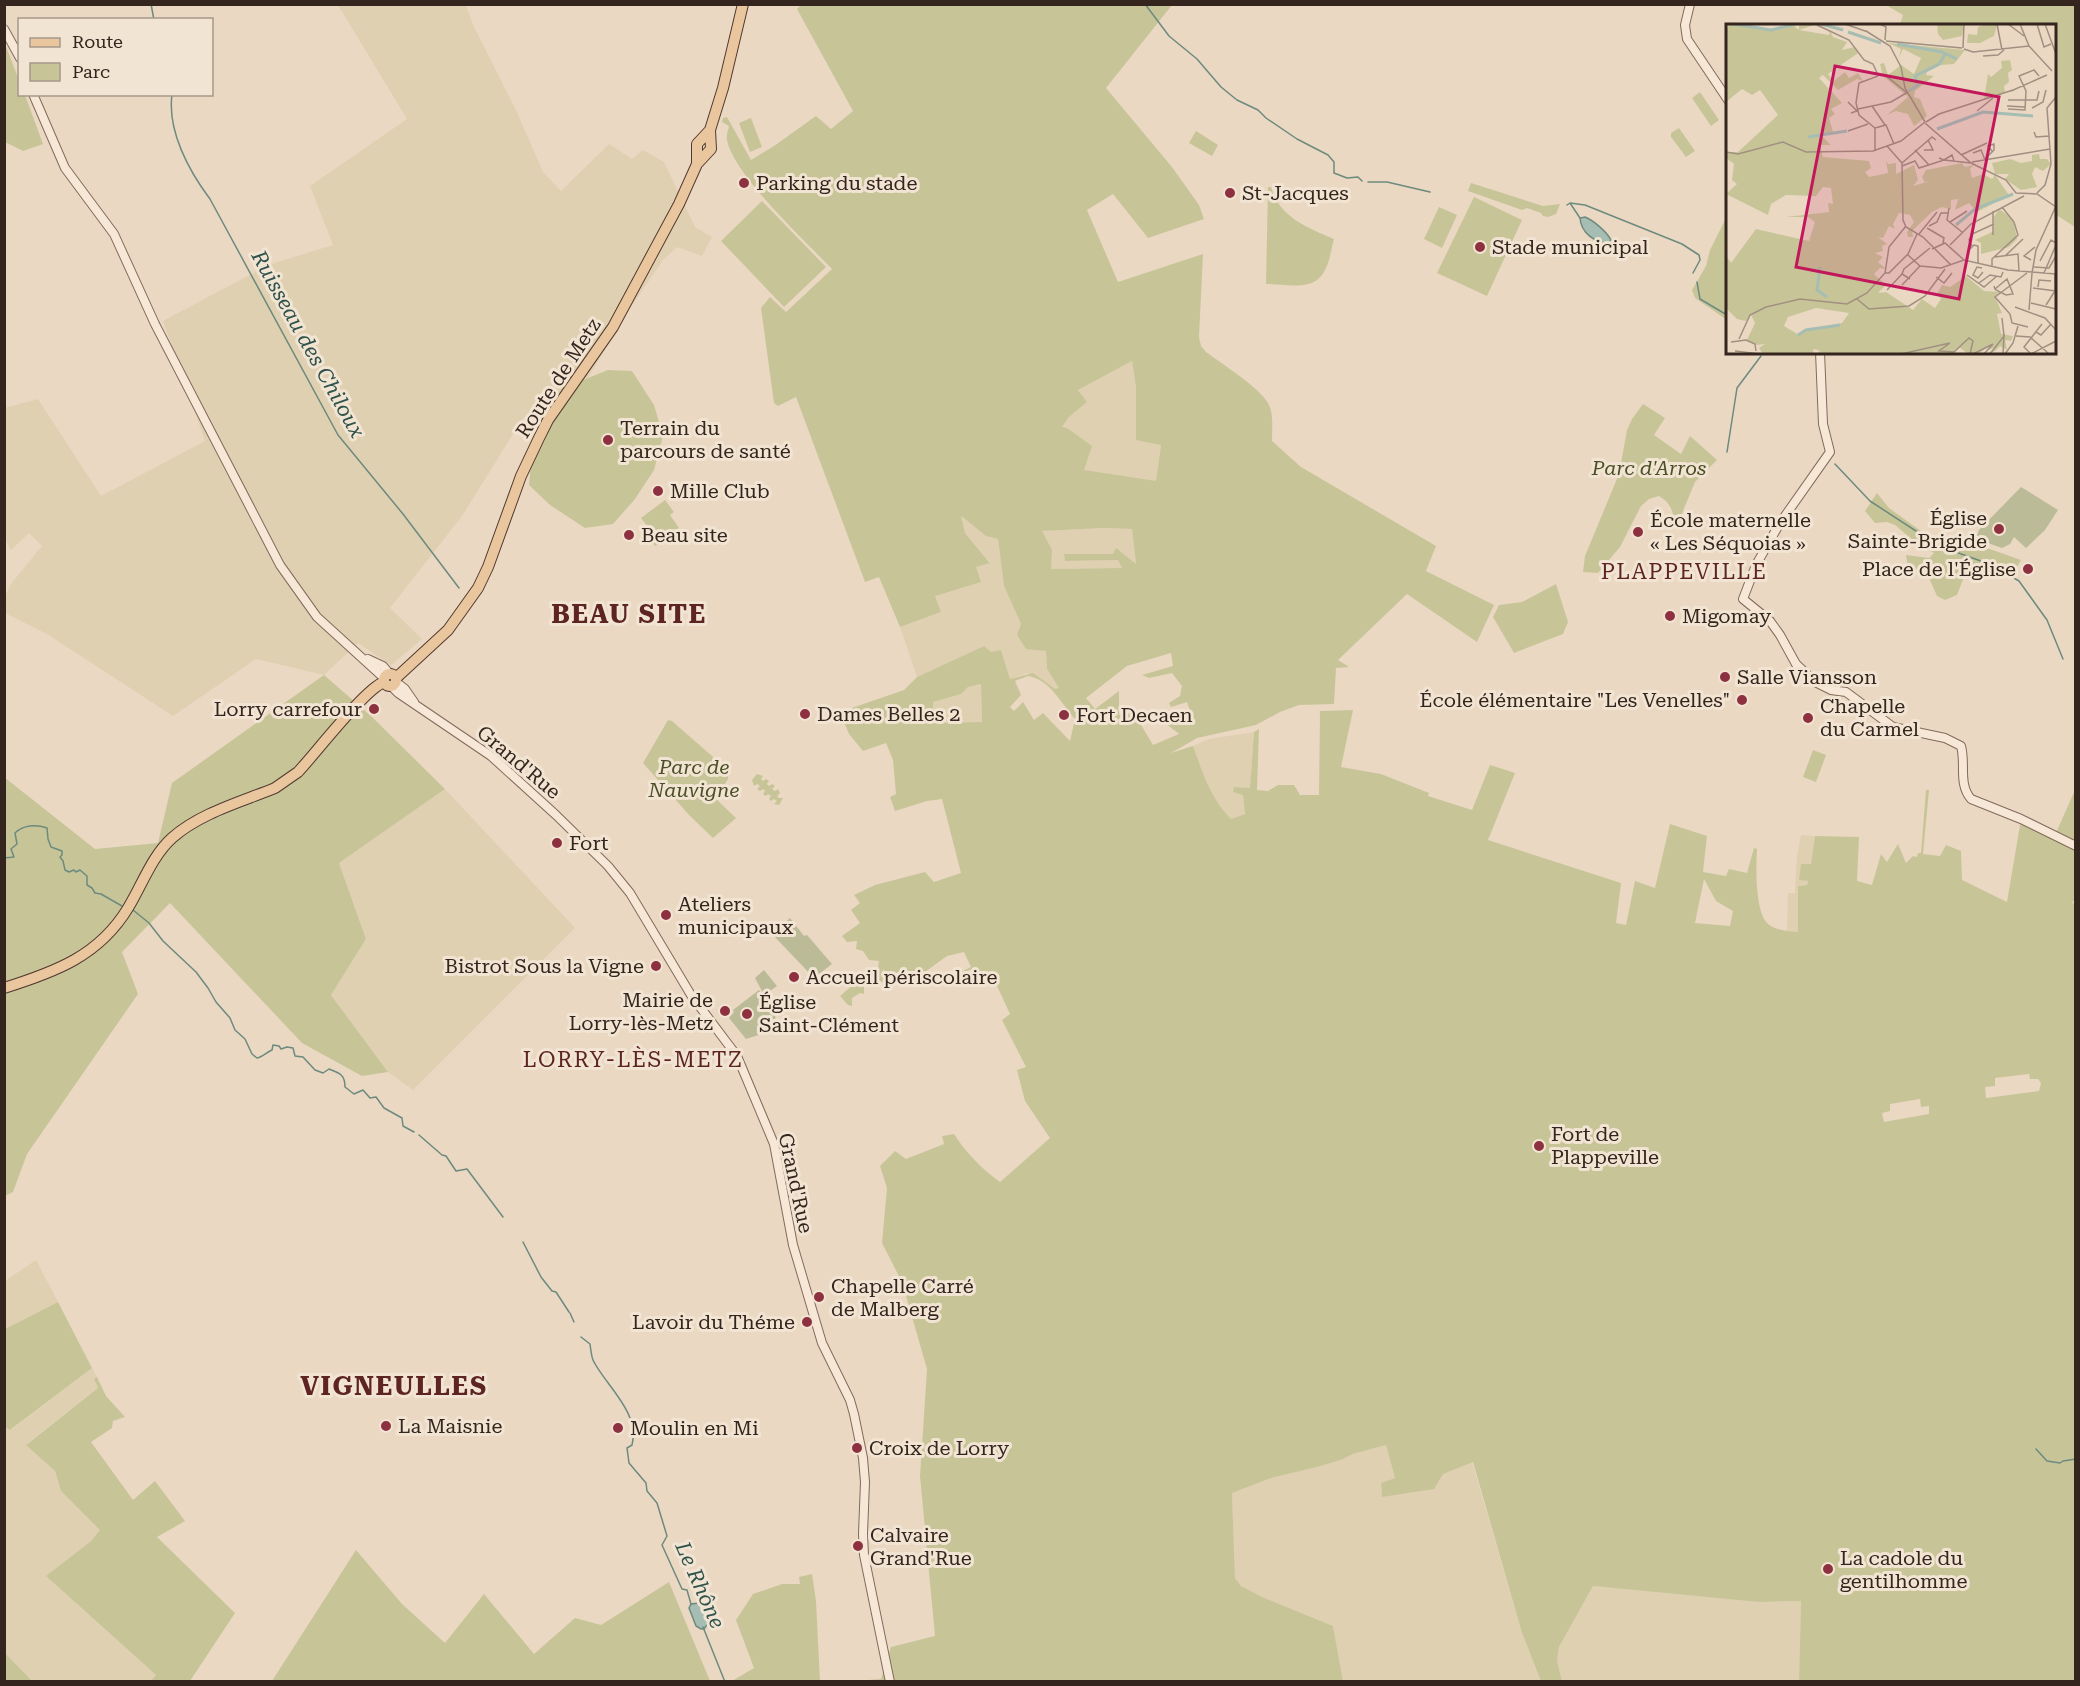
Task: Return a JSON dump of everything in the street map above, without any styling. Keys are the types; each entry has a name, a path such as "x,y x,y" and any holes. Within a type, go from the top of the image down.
{"main road":[{"name":"Route de Metz","path":"4,988 42,976 75,961 88,951 113,927 128,908 160,851 184,829 213,814 275,789 298,772 364,698 380,684 392,681 458,616 473,596 488,567 521,476 538,438 613,327 679,204 710,130 723,88 743,4"}],"street":[{"path":"1690,4 1685,25 1687,39 1726,97"},
{"path":"4,29 18,54"},
{"path":"34,96 65,168 114,234 155,324 266,540 300,594 317,616 362,656 383,666 392,681"},
{"path":"1820,354 1823,424 1830,452 1771,538 1756,565 1743,599 1776,628 1796,664 1815,682 1823,687 1846,692 1893,727 1945,738 1961,746 1966,793 1971,799 2021,819 2076,846"},
{"name":"Grand'Rue","path":"392,681 398,693 491,756 608,866 630,893 672,966 698,1004 733,1048 740,1061 774,1144 793,1245 822,1343 850,1400 854,1414 863,1458 865,1482 864,1555 890,1682"},
{"name":"Grand'Rue","path":"392,681 416,704"}],"shaded area":[{"path":"338,5 466,5 473,25 516,110 543,172 561,191 609,144 632,159 643,150 664,162 695,227 712,237 702,256 677,247 663,260 629,310 577,396 523,418 462,516 390,608 422,639 391,665 358,643 324,675 256,659 173,716 47,634 5,613 5,597 10,585 42,546 29,533 11,550 5,539 4,408 38,399 101,496 205,441 163,321 268,265 333,245 310,186 407,119"},
{"path":"1585,217 1596,223 1606,233 1611,240 1609,243 1594,239 1586,233 1580,218"},
{"path":"1132,361 1136,387 1136,440 1161,444 1156,482 1083,470 1061,427 1087,402 1078,390"},
{"path":"959,515 986,536 998,539 1004,586 1021,624 1046,651 1047,669 1059,688 1055,689 1027,673 1010,679 1001,650 991,653 984,646 917,677 900,627 941,612 935,596 976,567 990,562 965,533"},
{"path":"1132,529 1136,565 1113,555 1064,554 1065,561 1118,560 1123,568 1051,569 1042,531"},
{"path":"981,684 982,723 934,724 933,702 961,694 968,687"},
{"path":"1254,732 1250,788 1234,787 1243,795 1245,814 1231,819 1219,807 1209,790 1193,746 1209,739"},
{"path":"445,789 575,928 413,1090 388,1072 331,995 366,939 339,863"},
{"path":"1801,835 1815,836 1811,864 1802,864 1808,881 1807,885 1798,886 1799,932 1787,932 1788,893 1795,893 1797,856"},
{"path":"36,1260 58,1302 5,1329 5,1281"},
{"path":"92,1368 97,1377 94,1379 98,1388 26,1444 55,1471 61,1491 101,1530 91,1541 46,1576 157,1676 151,1682 32,1681 5,1653 5,1427 11,1430"},
{"path":"1386,1445 1395,1478 1381,1483 1382,1497 1472,1462 1522,1633 1541,1681 1343,1681 1333,1626 1262,1597 1241,1586 1235,1578 1232,1493 1271,1478 1317,1467"},
{"path":"1593,1586 1758,1602 1801,1601 1799,1681 1562,1681 1557,1661 1559,1647"},
{"path":"699,1603 709,1615 709,1622 704,1629 696,1626 689,1608 691,1604"}],"green space":[{"path":"801,5 1172,5 1106,88 1172,167 1199,205 1204,219 1148,238 1113,194 1087,210 1118,282 1203,254 1199,337 1201,346 1249,383 1268,403 1271,412 1272,441 1301,467 1436,546 1426,571 1494,605 1477,642 1407,594 1338,660 1349,667 1336,668 1334,704 1299,705 1256,725 1197,738 1171,753 1193,746 1212,794 1231,819 1245,814 1243,795 1233,792 1234,787 1250,788 1254,732 1259,729 1257,790 1268,791 1278,785 1294,785 1300,795 1319,795 1320,711 1353,710 1341,767 1381,774 1429,793 1428,796 1472,810 1490,765 1515,773 1488,840 1621,883 1616,923 1626,925 1635,881 1655,888 1670,824 1707,836 1703,872 1726,876 1729,869 1747,873 1754,848 1757,849 1757,888 1763,917 1774,927 1798,932 1798,886 1807,885 1808,881 1799,880 1801,864 1811,864 1815,836 1859,837 1857,881 1872,885 1881,854 1887,862 1898,844 1906,863 1913,856 1917,857 1918,853 1921,853 1926,790 1929,790 1923,854 1940,856 1946,845 1961,851 1962,880 2007,902 2021,819 2055,835 2075,790 2076,898 2072,903 2076,904 2075,1681 1799,1681 1801,1601 1758,1602 1593,1586 1559,1647 1557,1661 1562,1681 1541,1681 1522,1633 1473,1462 1443,1474 1434,1489 1382,1497 1381,1483 1395,1478 1386,1445 1317,1467 1271,1478 1232,1493 1235,1578 1241,1586 1262,1597 1333,1626 1343,1681 855,1681 881,1679 891,1647 935,1636 920,1476 927,1369 902,1282 882,1243 887,1188 880,1166 895,1151 906,1159 944,1144 942,1136 954,1134 975,1160 1000,1182 1050,1138 1025,1101 1017,1070 1026,1067 1002,1020 1010,1014 991,973 983,976 977,968 959,976 959,973 971,967 964,952 947,956 907,985 893,982 883,969 883,981 873,987 876,980 871,977 864,981 864,994 860,993 852,998 852,1006 840,996 867,973 878,969 879,961 869,960 863,951 856,949 857,941 847,942 842,936 860,923 851,910 860,903 854,895 875,885 925,872 934,882 961,873 942,799 895,811 890,797 896,794 893,760 886,743 863,751 849,734 840,712 904,690 917,677 984,646 991,652 1001,650 1010,679 1033,673 1055,689 1059,688 1047,669 1046,651 1026,649 1017,635 1021,624 1004,586 998,539 986,536 961,516 965,533 990,563 976,567 981,582 935,596 941,612 900,627 879,577 865,582 796,397 778,406 774,403 761,308 770,297 786,312 832,269 772,207 742,171 727,140 729,126 722,122 723,118 727,117 751,160 816,116 831,129 853,111 797,9","holes":["1132,361 1136,387 1136,440 1161,445 1156,481 1084,470 1092,446 1067,428 1062,427 1068,418 1087,402 1078,390","1132,529 1136,564 1116,548 1113,554 1064,554 1065,561 1118,560 1122,568 1051,569 1052,550 1042,531","1171,653 1173,666 1142,675 1149,678 1172,673 1182,686 1180,696 1169,703 1171,707 1187,702 1190,711 1166,714 1164,722 1179,734 1153,745 1134,713 1119,715 1119,691 1095,709 1086,698 1127,666","1028,676 1036,678 1049,687 1075,719 1070,741 1043,713 1034,720 1023,702 1014,711 1010,707 1021,695 1015,681","981,684 982,722 934,723 933,702 961,694 968,687","1704,879 1716,901 1733,911 1730,926 1695,923","2029,1074 2030,1079 2038,1079 2041,1083 2039,1091 1986,1098 1985,1087 1995,1086 1995,1078","1920,1099 1921,1107 1929,1106 1929,1114 1884,1122 1882,1113 1890,1111 1890,1104"]},
{"path":"1886,5 2075,5 2075,227 2056,215 2056,24 1900,24 1903,15"},
{"path":"5,44 18,77 18,96 25,96 43,144 23,151 5,142"},
{"path":"1700,92 1719,120 1711,126 1692,98"},
{"path":"751,118 762,147 750,152 739,123"},
{"path":"1679,128 1695,151 1686,157 1671,137 1671,133"},
{"path":"1196,131 1218,145 1212,156 1189,143"},
{"path":"1471,183 1543,206 1560,204 1556,214 1543,216 1527,208 1522,210 1468,191"},
{"path":"1268,187 1271,187 1275,197 1288,214 1305,226 1334,239 1326,268 1313,282 1298,286 1266,284"},
{"name":"Stade municipal","path":"1474,197 1522,220 1487,296 1437,273"},
{"path":"762,201 826,267 784,307 721,241"},
{"path":"1439,207 1457,215 1442,248 1424,239"},
{"path":"1726,218 1726,319 1695,298 1692,290 1706,266 1710,250"},
{"path":"608,370 632,371 654,405 663,436 654,470 635,499 613,524 585,528 550,505 529,485 531,463 550,426 578,382"},
{"name":"Parc d'Arros","path":"1643,404 1665,418 1654,435 1681,454 1690,436 1717,460 1695,482 1678,523 1674,521 1670,506 1662,498 1659,496 1649,499 1641,506 1620,547 1598,573 1583,572 1585,556 1619,474 1627,430"},
{"path":"2021,487 2058,510 2045,530 2026,548 2014,537 2010,544 2002,548 1979,540 1977,535 1979,530"},
{"path":"1877,493 1889,508 1925,534 1941,541 1984,547 2021,560 2013,574 1986,579 1964,577 1957,595 1945,600 1937,596 1926,571 1908,568 1906,555 1929,558 1934,553 1914,541 1895,525 1887,522 1875,523 1865,511"},
{"path":"665,500 674,512 670,515 679,528 655,546 646,533 650,530 641,518"},
{"path":"1556,584 1568,622 1563,634 1514,653 1493,617 1499,605 1522,602"},
{"path":"324,675 371,716 445,789 339,863 366,939 331,995 388,1072 362,1076 302,1043 170,903 122,952 138,994 27,1154 13,1192 5,1196 4,777 95,849 158,843 172,783"},
{"name":"Parc de Nauvigne","path":"668,720 728,770 728,779 716,799 736,818 713,838 689,815 643,763"},
{"path":"1813,750 1826,755 1816,782 1803,777"},
{"path":"757,774 763,776 761,779 763,781 766,779 769,781 767,784 769,786 772,784 775,786 772,789 775,791 778,789 780,793 777,796 783,798 779,805 774,804 777,801 774,799 771,801 769,799 771,796 763,794 765,791 763,789 760,791 757,789 760,786 757,784 754,786 752,780"},
{"path":"790,918 832,964 814,978 772,934"},
{"path":"764,970 777,986 764,995 755,978"},
{"path":"759,990 776,1018 768,1024 770,1029 768,1032 746,1039 729,1018 733,1010"},
{"path":"58,1302 92,1368 10,1430 5,1427 5,1329"},
{"path":"97,1377 106,1396 125,1417 113,1421 112,1428 91,1442 133,1500 155,1481 185,1521 157,1537 235,1613 190,1681 151,1681 156,1675 46,1576 91,1541 100,1530 61,1491 55,1471 26,1445 98,1388 94,1379"},
{"path":"356,1550 402,1604 445,1643 484,1594 534,1654 575,1618 601,1625 669,1582 710,1681 272,1681"},
{"path":"812,1574 816,1601 820,1681 732,1681 754,1668 736,1620 753,1594 782,1584 800,1584 799,1577"},
{"path":"5,1653 32,1681 5,1681"}],"waterway":[{"name":"Ruisseau des Chiloux","path":"151,4 154,18"},
{"path":"1145,4 1169,36 1197,59 1221,87 1237,100 1258,110 1297,139 1328,155 1334,162 1334,173 1347,178 1358,177 1362,181"},
{"name":"Ruisseau des Chiloux","path":"172,96 171,108 176,136 187,163 210,199 338,435 403,514 459,588"},
{"path":"1368,182 1387,182 1430,192"},
{"path":"1570,203 1585,205 1682,244 1699,255 1700,260 1693,273"},
{"path":"1567,205 1570,203 1580,218"},
{"path":"1697,282 1700,299 1726,314"},
{"path":"1727,452 1737,388 1761,356"},
{"path":"1835,464 1870,501 1939,546 1992,565 2019,581 2047,620 2063,659"},
{"path":"4,858 14,857 11,849 17,844 15,833 18,830 30,826 47,828 51,847 62,851 60,857 65,870 69,872 80,870 87,876 87,885 95,893 122,906"},
{"path":"133,910 149,923 163,941 196,972 257,1058 272,1050 273,1045 281,1049 293,1048 295,1056 303,1057 315,1070 323,1073 329,1069 339,1073 343,1077 345,1087 354,1094 363,1090 370,1098 376,1097 384,1108 402,1118 403,1126 414,1132"},
{"name":"Le Rhône","path":"419,1135 446,1156 456,1171 467,1169 503,1217"},
{"name":"Le Rhône","path":"523,1242 541,1277 552,1291 556,1292 569,1312"},
{"name":"Le Rhône","path":"570,1313 574,1322"},
{"name":"Le Rhône","path":"581,1337 590,1344 594,1362 627,1412 633,1433 632,1445 627,1448 629,1463 646,1483 647,1491 657,1503 667,1536 662,1545 682,1589 687,1590 691,1604"},
{"path":"2036,1449 2047,1461 2060,1463 2076,1459"},
{"name":"Le Rhône","path":"703,1627 725,1682"}],"place":[{"name":"Parking du stade","path":"744,183"},
{"name":"St-Jacques","path":"1230,193"},
{"name":"Stade municipal","path":"1480,247"},
{"name":"Terrain du parcours de santé","path":"608,440"},
{"name":"Mille Club","path":"658,491"},
{"name":"Église Sainte-Brigide","path":"1999,529"},
{"name":"École maternelle « Les Séquoias »","path":"1638,532"},
{"name":"Beau site","path":"629,535"},
{"name":"Place de l'Église","path":"2028,569"},
{"name":"Migomay","path":"1670,616"},
{"name":"Salle Viansson","path":"1725,677"},
{"name":"École élémentaire \"Les Venelles\"","path":"1742,700"},
{"name":"Lorry carrefour","path":"374,709"},
{"name":"Dames Belles 2","path":"805,714"},
{"name":"Fort Decaen","path":"1064,715"},
{"name":"Chapelle du Carmel","path":"1808,718"},
{"name":"Fort","path":"557,843"},
{"name":"Ateliers municipaux","path":"666,915"},
{"name":"Bistrot Sous la Vigne","path":"656,966"},
{"name":"Accueil périscolaire","path":"794,977"},
{"name":"Mairie de Lorry-lès-Metz","path":"725,1011"},
{"name":"Église Saint-Clément","path":"747,1014"},
{"name":"Fort de Plappeville","path":"1539,1146"},
{"name":"Chapelle Carré de Malberg","path":"819,1297"},
{"name":"Lavoir du Théme","path":"807,1322"},
{"name":"La Maisnie","path":"386,1426"},
{"name":"Moulin en Mi","path":"618,1428"},
{"name":"Croix de Lorry","path":"857,1448"},
{"name":"Calvaire Grand'Rue","path":"858,1546"},
{"name":"La cadole du gentilhomme","path":"1828,1569"}],"district":[{"name":"PLAPPEVILLE","path":"1684,571"},
{"name":"BEAU SITE","path":"629,614"},
{"name":"LORRY-LÈS-METZ","path":"633,1059"},
{"name":"VIGNEULLES","path":"394,1386"}]}
